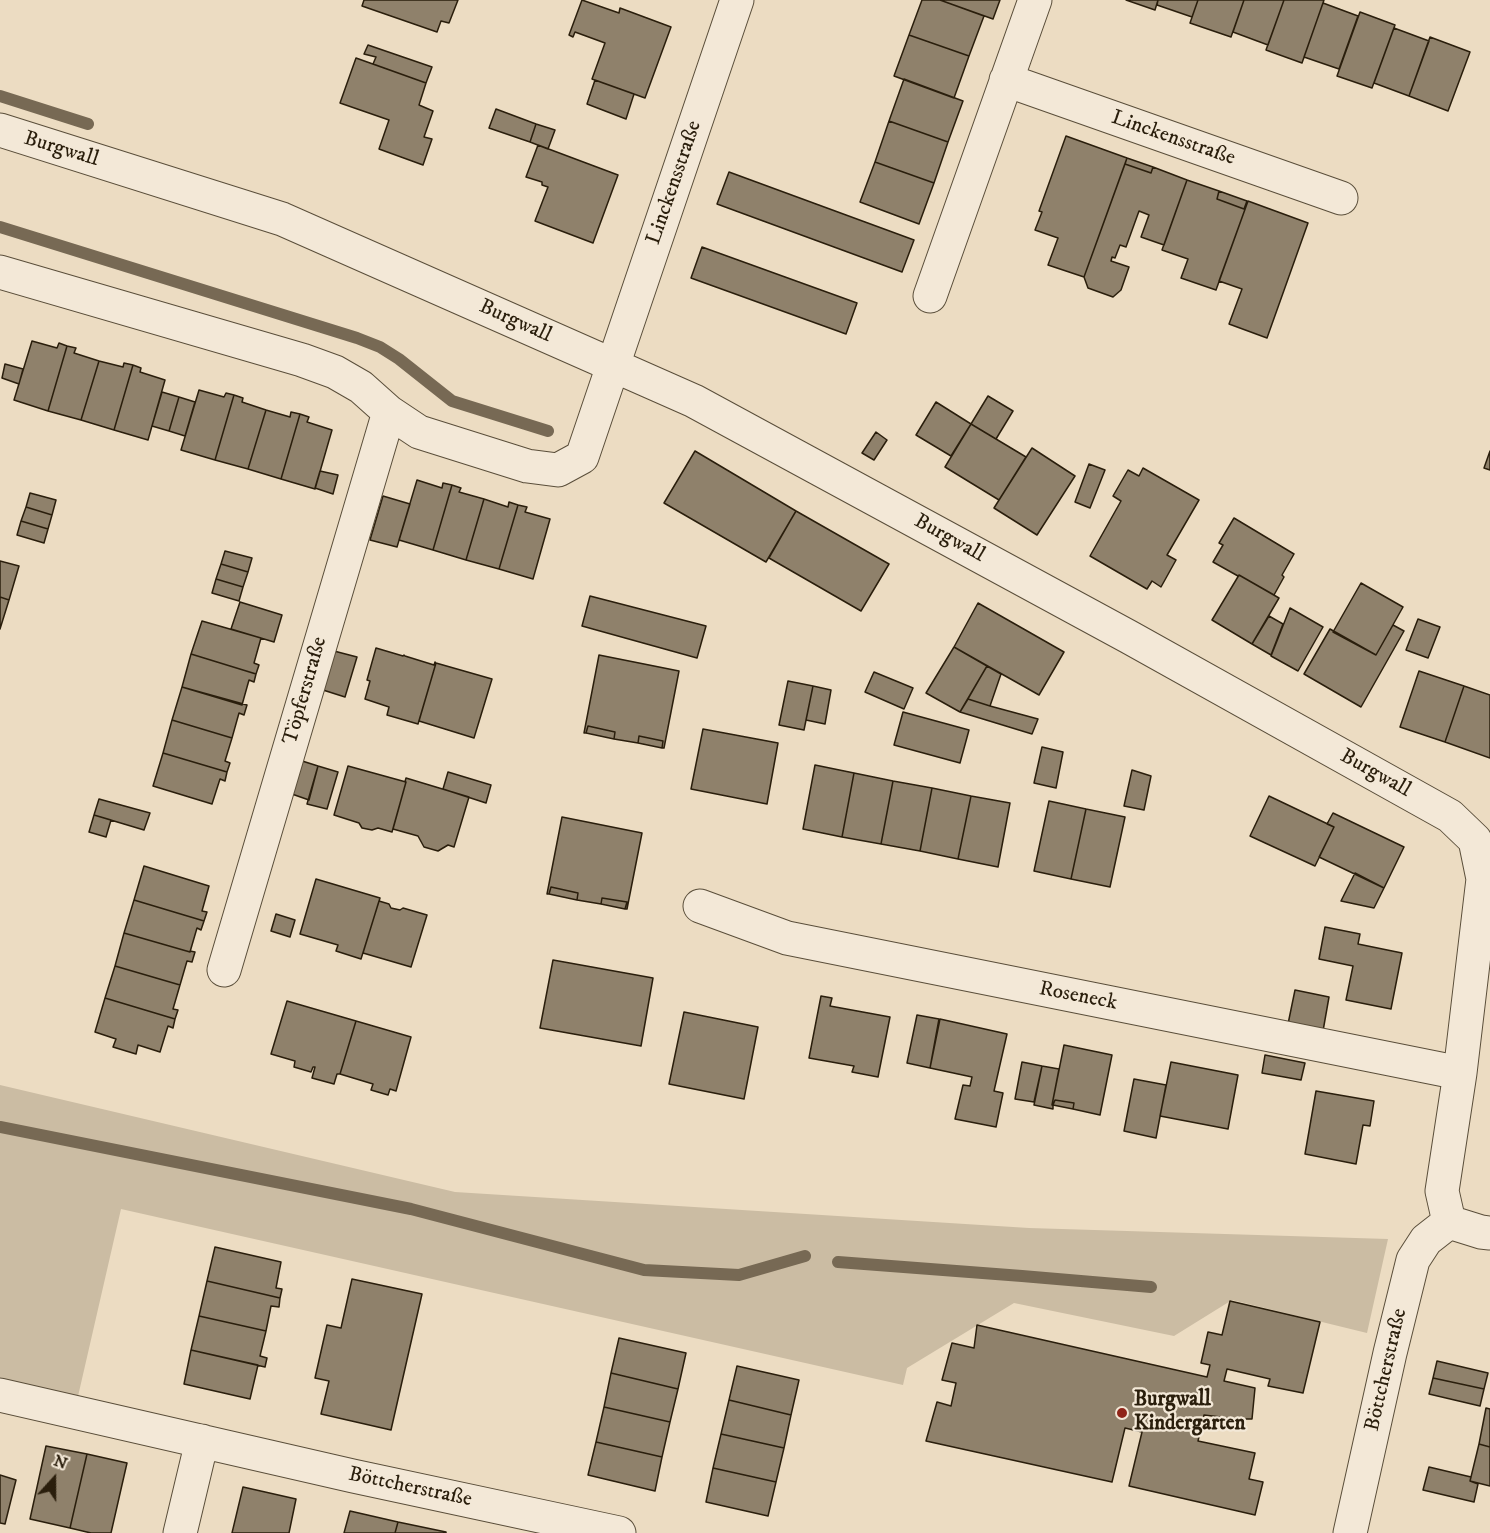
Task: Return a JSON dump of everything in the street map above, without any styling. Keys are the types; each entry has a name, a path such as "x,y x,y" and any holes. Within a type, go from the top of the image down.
{"street":[{"name":"Linckensstraße","path":"613,365 737,0"},
{"path":"930,296 1035,0"},
{"name":"Linckensstraße","path":"1006,80 1341,198"},
{"name":"Burgwall","path":"0,130 282,219 704,406 1450,816 1475,840 1483,879 1460,1073 1442,1191 1449,1222"},
{"path":"1,276 302,360 335,372 361,387 389,412 418,432 527,466 558,470 582,457 613,365"},
{"name":"Töpferstraße","path":"224,970 389,412"},
{"name":"Roseneck","path":"700,906 787,938 1460,1073"},
{"path":"1449,1222 1490,1233"},
{"name":"Böttcherstraße","path":"1350,1533 1413,1260 1426,1240 1449,1222"},
{"name":"Böttcherstraße","path":"0,1395 352,1476 619,1533"},
{"path":"180,1533 202,1441"}],"shaded area":[{"path":"0,1085 455,1192 1029,1228 1388,1239 1367,1333 1232,1300 1174,1336 1014,1303 907,1368 903,1385 121,1209 76,1405 0,1387"}],"building":[{"path":"364,0 458,0 449,23 441,21 437,32 362,6"},
{"path":"582,0 619,13 620,8 671,27 645,98 592,79 605,43 575,32 573,37 569,35"},
{"path":"922,0 940,0 984,16 969,56 909,35"},
{"path":"940,0 1000,0 993,19"},
{"path":"1126,0 1158,0 1155,10"},
{"path":"1158,0 1198,0 1192,17 1157,5"},
{"path":"1198,0 1244,0 1231,37 1190,23"},
{"path":"1244,0 1284,0 1268,45 1233,32"},
{"path":"1284,0 1324,0 1302,63 1266,50"},
{"path":"1323,3 1358,16 1339,69 1304,57"},
{"path":"1360,12 1395,25 1372,88 1337,76"},
{"path":"1394,28 1429,41 1409,96 1374,83"},
{"path":"909,35 969,56 954,98 894,76"},
{"path":"1430,37 1470,52 1448,111 1409,96"},
{"path":"368,45 432,67 426,83 373,64 376,57 364,54"},
{"path":"356,58 426,83 419,105 433,111 424,137 432,139 423,165 379,149 389,120 340,103"},
{"path":"904,79 963,101 948,142 889,121"},
{"path":"595,80 634,94 626,119 587,104"},
{"path":"496,109 536,124 530,142 489,128"},
{"path":"889,121 948,142 934,183 875,162"},
{"path":"536,124 555,130 548,149 530,142"},
{"path":"1066,136 1127,158 1084,277 1048,265 1058,238 1035,230 1042,212 1039,211"},
{"path":"538,145 618,175 593,243 535,221 548,187 542,185 542,182 526,177"},
{"path":"1127,158 1153,167 1151,173 1125,164"},
{"path":"875,162 934,183 919,224 860,202"},
{"path":"1125,164 1151,173 1153,167 1187,180 1164,245 1141,237 1149,215 1139,211 1126,247 1120,245 1115,258 1112,257 1111,261 1129,267 1121,290 1113,297 1088,288 1084,277"},
{"path":"729,172 914,240 902,272 717,204"},
{"path":"1187,180 1219,191 1217,199 1244,209 1248,201 1216,290 1181,278 1188,259 1162,250"},
{"path":"1219,191 1247,201 1244,209 1217,199"},
{"path":"1248,201 1308,223 1267,338 1229,324 1242,289 1219,281"},
{"path":"702,247 857,303 846,334 691,278"},
{"path":"32,341 57,348 59,343 67,346 48,411 14,400"},
{"path":"67,346 76,348 74,353 99,361 81,420 48,411"},
{"path":"99,361 123,367 124,363 133,365 114,430 81,420"},
{"path":"5,364 23,369 19,384 2,378"},
{"path":"133,365 141,368 140,372 165,380 148,440 114,430"},
{"path":"199,390 224,397 226,393 234,395 215,460 181,450"},
{"path":"162,392 179,397 169,431 152,426"},
{"path":"234,395 243,398 242,402 266,410 248,469 215,460"},
{"path":"988,396 1013,411 996,439 971,424"},
{"path":"179,397 195,402 185,436 169,431"},
{"path":"936,402 971,424 951,456 916,435"},
{"path":"266,410 290,417 291,412 300,414 281,479 248,469"},
{"path":"300,414 309,417 307,422 332,430 315,489 281,479"},
{"path":"971,424 1026,457 999,500 945,467"},
{"path":"876,432 887,440 874,460 862,453"},
{"path":"1032,448 1075,476 1037,535 994,508"},
{"path":"695,451 796,511 766,562 664,503"},
{"path":"1490,451 1490,470 1484,468"},
{"path":"1089,464 1105,470 1090,508 1075,502"},
{"path":"1143,468 1199,500 1167,555 1176,560 1161,587 1152,581 1147,589 1090,556 1121,501 1113,496 1128,470 1139,476"},
{"path":"320,471 338,475 333,494 315,488"},
{"path":"417,480 442,488 443,483 452,485 433,550 399,540"},
{"path":"452,485 461,488 459,492 484,499 466,560 433,550"},
{"path":"30,493 56,500 52,515 26,507"},
{"path":"383,496 410,504 397,547 370,540"},
{"path":"484,499 508,507 509,502 518,505 499,569 466,560"},
{"path":"518,505 527,507 525,512 550,519 533,579 499,569"},
{"path":"26,507 52,515 48,529 21,521"},
{"path":"796,511 889,564 861,611 769,558"},
{"path":"1234,518 1294,554 1274,595 1213,562 1223,545 1219,543"},
{"path":"21,521 48,529 44,543 17,535"},
{"path":"225,551 252,558 248,572 221,564"},
{"path":"0,561 19,566 9,600 0,597"},
{"path":"221,564 248,572 243,587 216,579"},
{"path":"1239,575 1279,598 1252,644 1212,620"},
{"path":"216,579 243,587 239,601 212,593"},
{"path":"1361,583 1403,607 1376,655 1333,632"},
{"path":"590,596 706,626 697,658 582,626"},
{"path":"0,597 9,600 0,629"},
{"path":"240,602 282,615 274,642 231,629"},
{"path":"978,603 1064,652 1039,695 954,647"},
{"path":"1290,608 1323,627 1298,671 1271,656"},
{"path":"1269,616 1283,624 1271,655 1252,644"},
{"path":"1418,619 1440,627 1428,658 1406,650"},
{"path":"202,621 261,638 254,663 259,665 256,674 191,654"},
{"path":"1393,625 1404,631 1361,707 1304,674 1330,629 1376,655"},
{"path":"954,647 987,666 960,712 926,693"},
{"path":"376,648 434,665 436,663 418,724 387,715 389,707 365,699 370,681 367,680"},
{"path":"334,651 357,657 345,697 323,690"},
{"path":"191,654 256,674 254,682 249,680 242,705 182,687"},
{"path":"599,655 679,671 664,748 662,748 663,741 639,736 638,743 614,739 615,732 588,726 584,733"},
{"path":"436,663 492,679 474,738 419,721"},
{"path":"987,666 1001,674 990,706 968,699"},
{"path":"1419,671 1464,686 1445,742 1400,727"},
{"path":"874,672 913,688 904,709 865,692"},
{"path":"788,681 813,686 804,730 779,725"},
{"path":"813,686 831,690 825,724 806,720"},
{"path":"1464,686 1490,695 1490,758 1445,742"},
{"path":"182,687 247,705 244,715 239,713 232,738 172,720"},
{"path":"968,699 1038,719 1032,734 960,712"},
{"path":"903,712 969,730 960,763 894,745"},
{"path":"172,720 232,738 225,761 230,763 227,772 163,753"},
{"path":"588,726 615,732 614,739 586,733"},
{"path":"703,729 778,743 767,804 691,789"},
{"path":"639,736 663,741 662,748 638,743"},
{"path":"1042,747 1063,752 1056,788 1034,783"},
{"path":"163,753 227,772 225,781 220,779 212,804 153,786"},
{"path":"299,760 318,766 309,800 289,793"},
{"path":"815,765 854,773 842,837 803,829"},
{"path":"318,766 338,772 327,809 307,804"},
{"path":"348,766 406,782 392,832 378,828 372,830 362,828 359,823 334,815"},
{"path":"1132,770 1151,776 1144,810 1124,806"},
{"path":"448,772 491,785 486,803 443,789"},
{"path":"854,773 893,781 881,844 842,837"},
{"path":"406,778 469,797 454,847 448,845 438,851 424,847 418,836 393,829"},
{"path":"893,781 932,788 920,851 881,844"},
{"path":"932,788 971,796 958,859 920,851"},
{"path":"971,796 1010,803 998,867 958,859"},
{"path":"1269,796 1334,827 1315,866 1250,836"},
{"path":"99,799 150,813 144,830 94,815"},
{"path":"1049,801 1086,809 1071,879 1034,871"},
{"path":"1086,809 1125,817 1110,887 1071,879"},
{"path":"1333,813 1404,847 1384,888 1319,857 1334,827 1327,824"},
{"path":"94,815 111,820 106,837 89,832"},
{"path":"562,817 642,833 627,909 625,909 627,902 602,898 601,904 577,900 578,893 551,887 547,894"},
{"path":"144,866 209,886 202,911 207,912 204,921 134,900"},
{"path":"1355,873 1384,888 1374,908 1341,901"},
{"path":"316,879 380,898 361,959 336,951 338,945 300,934"},
{"path":"551,887 578,893 577,900 549,894"},
{"path":"602,898 627,902 625,909 601,904"},
{"path":"134,900 204,921 201,930 197,928 190,952 124,933"},
{"path":"379,901 389,904 391,908 400,910 403,908 427,915 411,967 363,953"},
{"path":"276,914 295,920 290,937 271,931"},
{"path":"1325,927 1360,934 1358,944 1402,953 1391,1009 1346,1000 1353,966 1319,959"},
{"path":"124,933 195,952 192,962 187,961 180,985 115,966"},
{"path":"553,960 653,978 641,1046 540,1028"},
{"path":"115,966 180,985 173,1009 178,1010 175,1019 105,998"},
{"path":"1295,990 1329,997 1323,1031 1288,1024"},
{"path":"821,996 832,998 830,1006 890,1017 878,1077 852,1072 854,1066 809,1058"},
{"path":"105,998 175,1019 173,1028 168,1026 160,1052 138,1045 136,1054 113,1047 116,1039 95,1032"},
{"path":"287,1001 356,1021 340,1074 337,1074 334,1084 312,1078 315,1067 311,1072 294,1067 295,1061 271,1054"},
{"path":"684,1012 758,1027 744,1099 669,1084"},
{"path":"917,1015 939,1019 930,1068 907,1063"},
{"path":"940,1019 1007,1034 994,1091 1003,1093 996,1127 955,1119 963,1085 970,1086 972,1077 930,1068"},
{"path":"356,1021 411,1037 396,1091 390,1089 388,1095 371,1090 373,1084 340,1074"},
{"path":"1064,1045 1112,1055 1100,1115 1073,1109 1074,1103 1055,1100 1052,1105"},
{"path":"1265,1055 1305,1063 1301,1080 1262,1073"},
{"path":"1022,1062 1042,1066 1034,1102 1015,1099"},
{"path":"1171,1062 1238,1075 1228,1129 1160,1116"},
{"path":"1042,1066 1059,1069 1053,1109 1034,1105"},
{"path":"1134,1079 1166,1085 1156,1138 1124,1131"},
{"path":"1316,1091 1374,1101 1370,1126 1363,1125 1356,1164 1305,1154"},
{"path":"1055,1100 1074,1103 1073,1109 1053,1105"},
{"path":"215,1247 281,1262 276,1288 282,1289 280,1298 207,1281"},
{"path":"352,1279 422,1294 391,1430 321,1414 329,1381 315,1378 327,1325 341,1328"},
{"path":"207,1281 280,1298 279,1307 271,1306 266,1331 199,1316"},
{"path":"1230,1301 1320,1322 1303,1393 1268,1386 1270,1379 1227,1369 1224,1381 1255,1388 1252,1419 1204,1415 1198,1441 1255,1453 1249,1479 1263,1482 1255,1515 1129,1486 1142,1432 1125,1428 1112,1482 926,1441 937,1402 951,1406 956,1383 942,1380 952,1343 974,1348 977,1325 1207,1377 1210,1365 1201,1363 1208,1332 1222,1335"},
{"path":"199,1316 266,1331 260,1356 267,1358 265,1367 191,1350"},
{"path":"619,1338 686,1353 678,1389 611,1373"},
{"path":"191,1350 258,1365 250,1399 184,1384"},
{"path":"1437,1361 1488,1373 1484,1389 1433,1378"},
{"path":"737,1366 799,1380 791,1415 729,1400"},
{"path":"611,1373 678,1389 670,1422 604,1407"},
{"path":"1433,1378 1484,1389 1480,1406 1429,1394"},
{"path":"729,1400 791,1415 784,1448 721,1434"},
{"path":"604,1407 670,1422 662,1457 596,1442"},
{"path":"1486,1408 1490,1409 1490,1447 1479,1444"},
{"path":"721,1434 784,1448 776,1482 713,1468"},
{"path":"596,1442 662,1457 655,1491 588,1475"},
{"path":"1479,1444 1490,1447 1490,1486 1470,1481"},
{"path":"46,1446 87,1454 70,1528 30,1519"},
{"path":"87,1454 127,1463 111,1533 91,1533 70,1528"},
{"path":"1429,1467 1471,1477 1470,1481 1478,1484 1474,1502 1423,1490"},
{"path":"713,1468 776,1482 768,1516 706,1502"},
{"path":"0,1475 16,1480 5,1524 0,1523"},
{"path":"243,1487 296,1499 289,1533 232,1533"},
{"path":"350,1511 398,1522 395,1533 344,1533"},
{"path":"398,1522 446,1532 446,1533 395,1533"}],"waterway":[{"path":"0,96 88,124"},
{"path":"0,227 357,338 380,347 399,359 452,401 548,431"},
{"path":"0,1127 411,1209 644,1270 739,1275 805,1256"},
{"path":"838,1262 1151,1287"}],"place":[{"name":"Burgwall Kindergarten","path":"1122,1413"}]}
